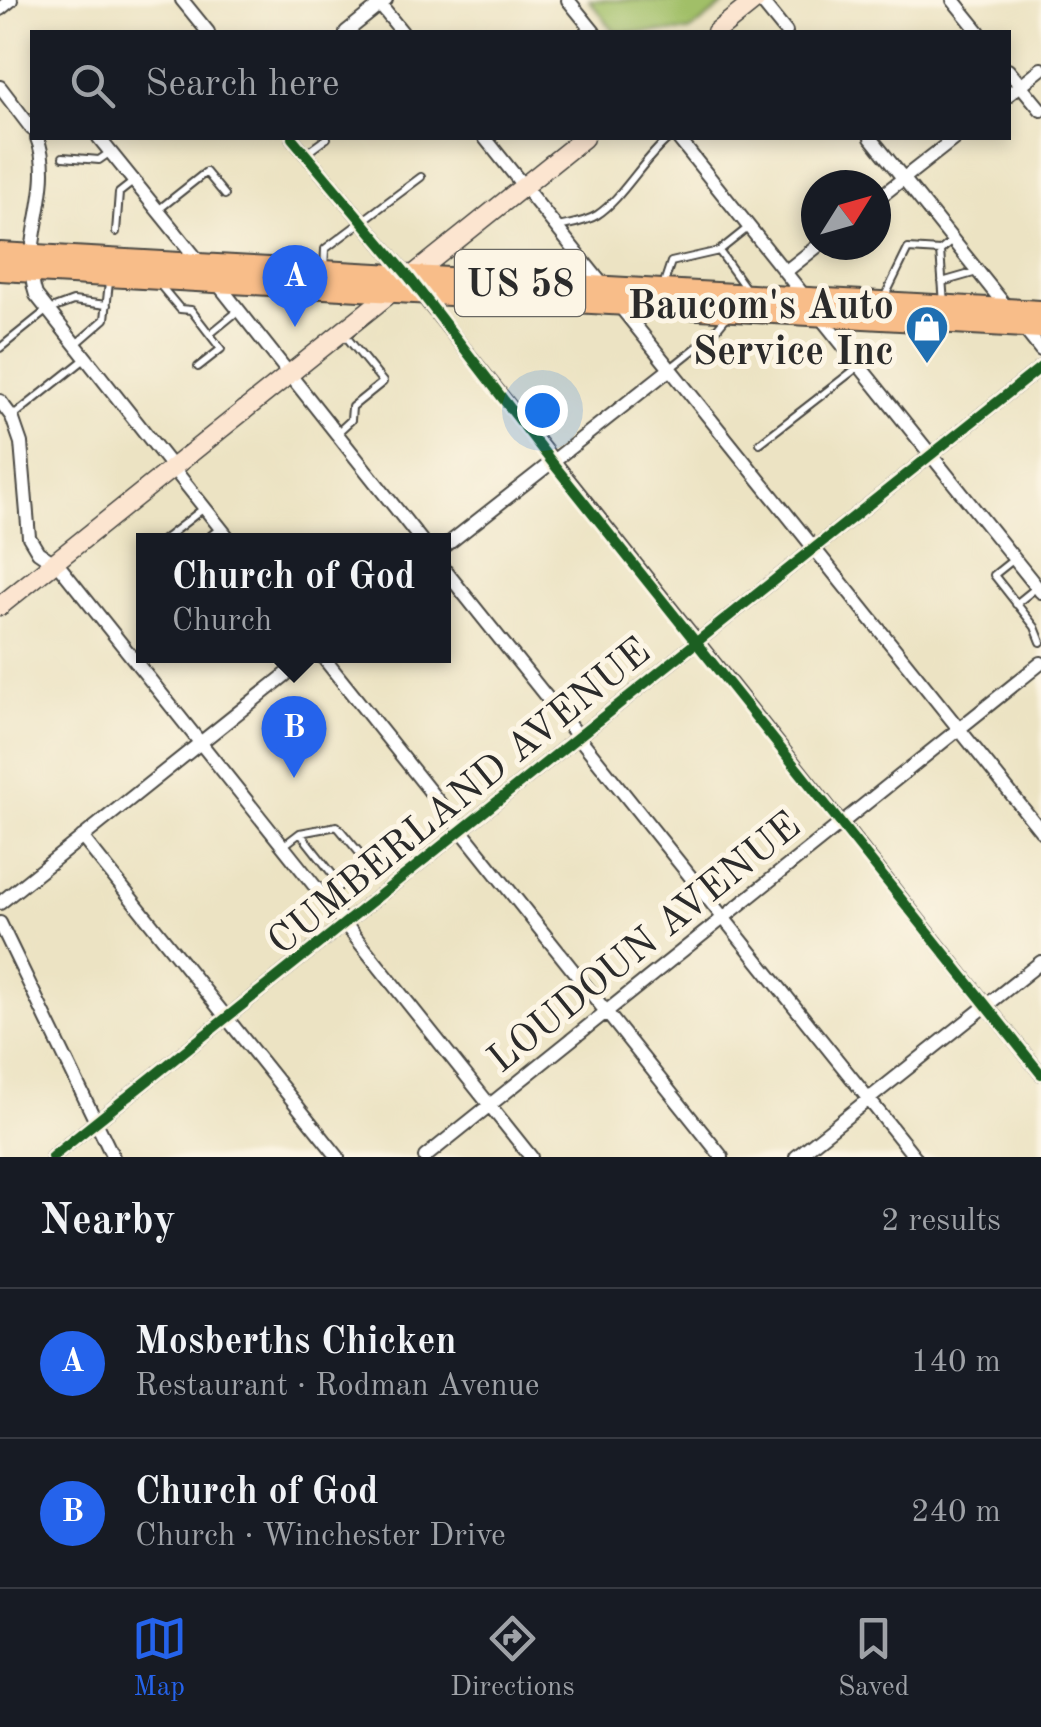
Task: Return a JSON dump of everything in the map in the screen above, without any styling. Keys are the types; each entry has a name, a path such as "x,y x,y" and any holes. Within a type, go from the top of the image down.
{"main road":[{"name":"US 58","path":"0,253 32,264 156,280 391,292 415,286 604,287 1041,311"},
{"name":"US 58","path":"0,270 32,264 202,264 324,270 415,286 618,304 1032,328"}],"street":[{"path":"0,8 11,0"},
{"path":"182,0 206,30"},
{"path":"568,0 592,30"},
{"path":"719,30 758,0 784,30"},
{"path":"953,0 976,30"},
{"path":"348,30 381,2 401,30"},
{"path":"1011,92 1041,68"},
{"path":"1011,74 1041,110"},
{"path":"0,87 30,126"},
{"path":"37,140 42,169 32,264 36,296 224,533"},
{"path":"101,140 416,533"},
{"path":"294,140 415,286 1041,1074"},
{"path":"488,140 1041,831"},
{"path":"415,286 524,186 582,140"},
{"path":"680,140 1039,589"},
{"path":"872,140 1008,309 1032,328 1041,350"},
{"path":"891,189 953,140"},
{"path":"785,272 801,260"},
{"path":"0,606 391,292"},
{"name":"CUMBERLAND AVENUE","path":"52,1157 1041,367"},
{"path":"451,541 670,368"},
{"path":"0,401 12,417 21,443 29,537 38,552 54,563 530,1157"},
{"path":"451,577 915,1157"},
{"path":"0,903 300,663"},
{"path":"328,663 722,1157"},
{"name":"LOUDOUN AVENUE","path":"425,1157 1041,663"},
{"path":"82,837 338,1157"},
{"path":"0,924 113,1157"},
{"path":"796,1157 1041,962"}],"lane":[{"path":"306,154 324,140"},
{"path":"557,227 600,214 655,149 667,140"},
{"path":"63,157 99,160 110,152"},
{"path":"158,210 206,172 224,195"},
{"path":"324,270 325,249 421,176"},
{"path":"116,232 119,193 134,181"},
{"path":"662,290 670,262 719,251 749,227"},
{"path":"882,302 908,249 940,251 953,240"},
{"path":"719,251 750,295"},
{"path":"940,251 944,306"},
{"path":"942,282 978,272"},
{"path":"74,346 105,319 110,276"},
{"path":"156,280 180,308 190,310 221,349 198,367"},
{"path":"0,348 46,310 72,301 107,305"},
{"path":"210,334 239,310"},
{"path":"670,368 711,336 733,311"},
{"path":"337,433 351,420 352,407 383,382 342,332"},
{"path":"12,417 85,360"},
{"path":"760,444 859,366"},
{"path":"171,533 204,508"},
{"path":"213,533 220,528"},
{"path":"1014,559 994,575 1016,604 1038,624 1041,642"},
{"path":"1016,604 1039,589"},
{"path":"282,847 300,833 337,826 368,862 324,899"},
{"path":"300,833 341,885"}],"green space":[{"path":"589,0 730,0 692,30 613,30"}],"cycle path":[{"path":"294,140 409,277 551,461 1041,1074"},
{"path":"52,1157 1041,367"}],"place":[{"name":"Mosberths Chicken","path":"295,327"},
{"name":"Baucom's Auto Service Inc","path":"927,365"},
{"name":"Church of God","path":"294,778"}]}
